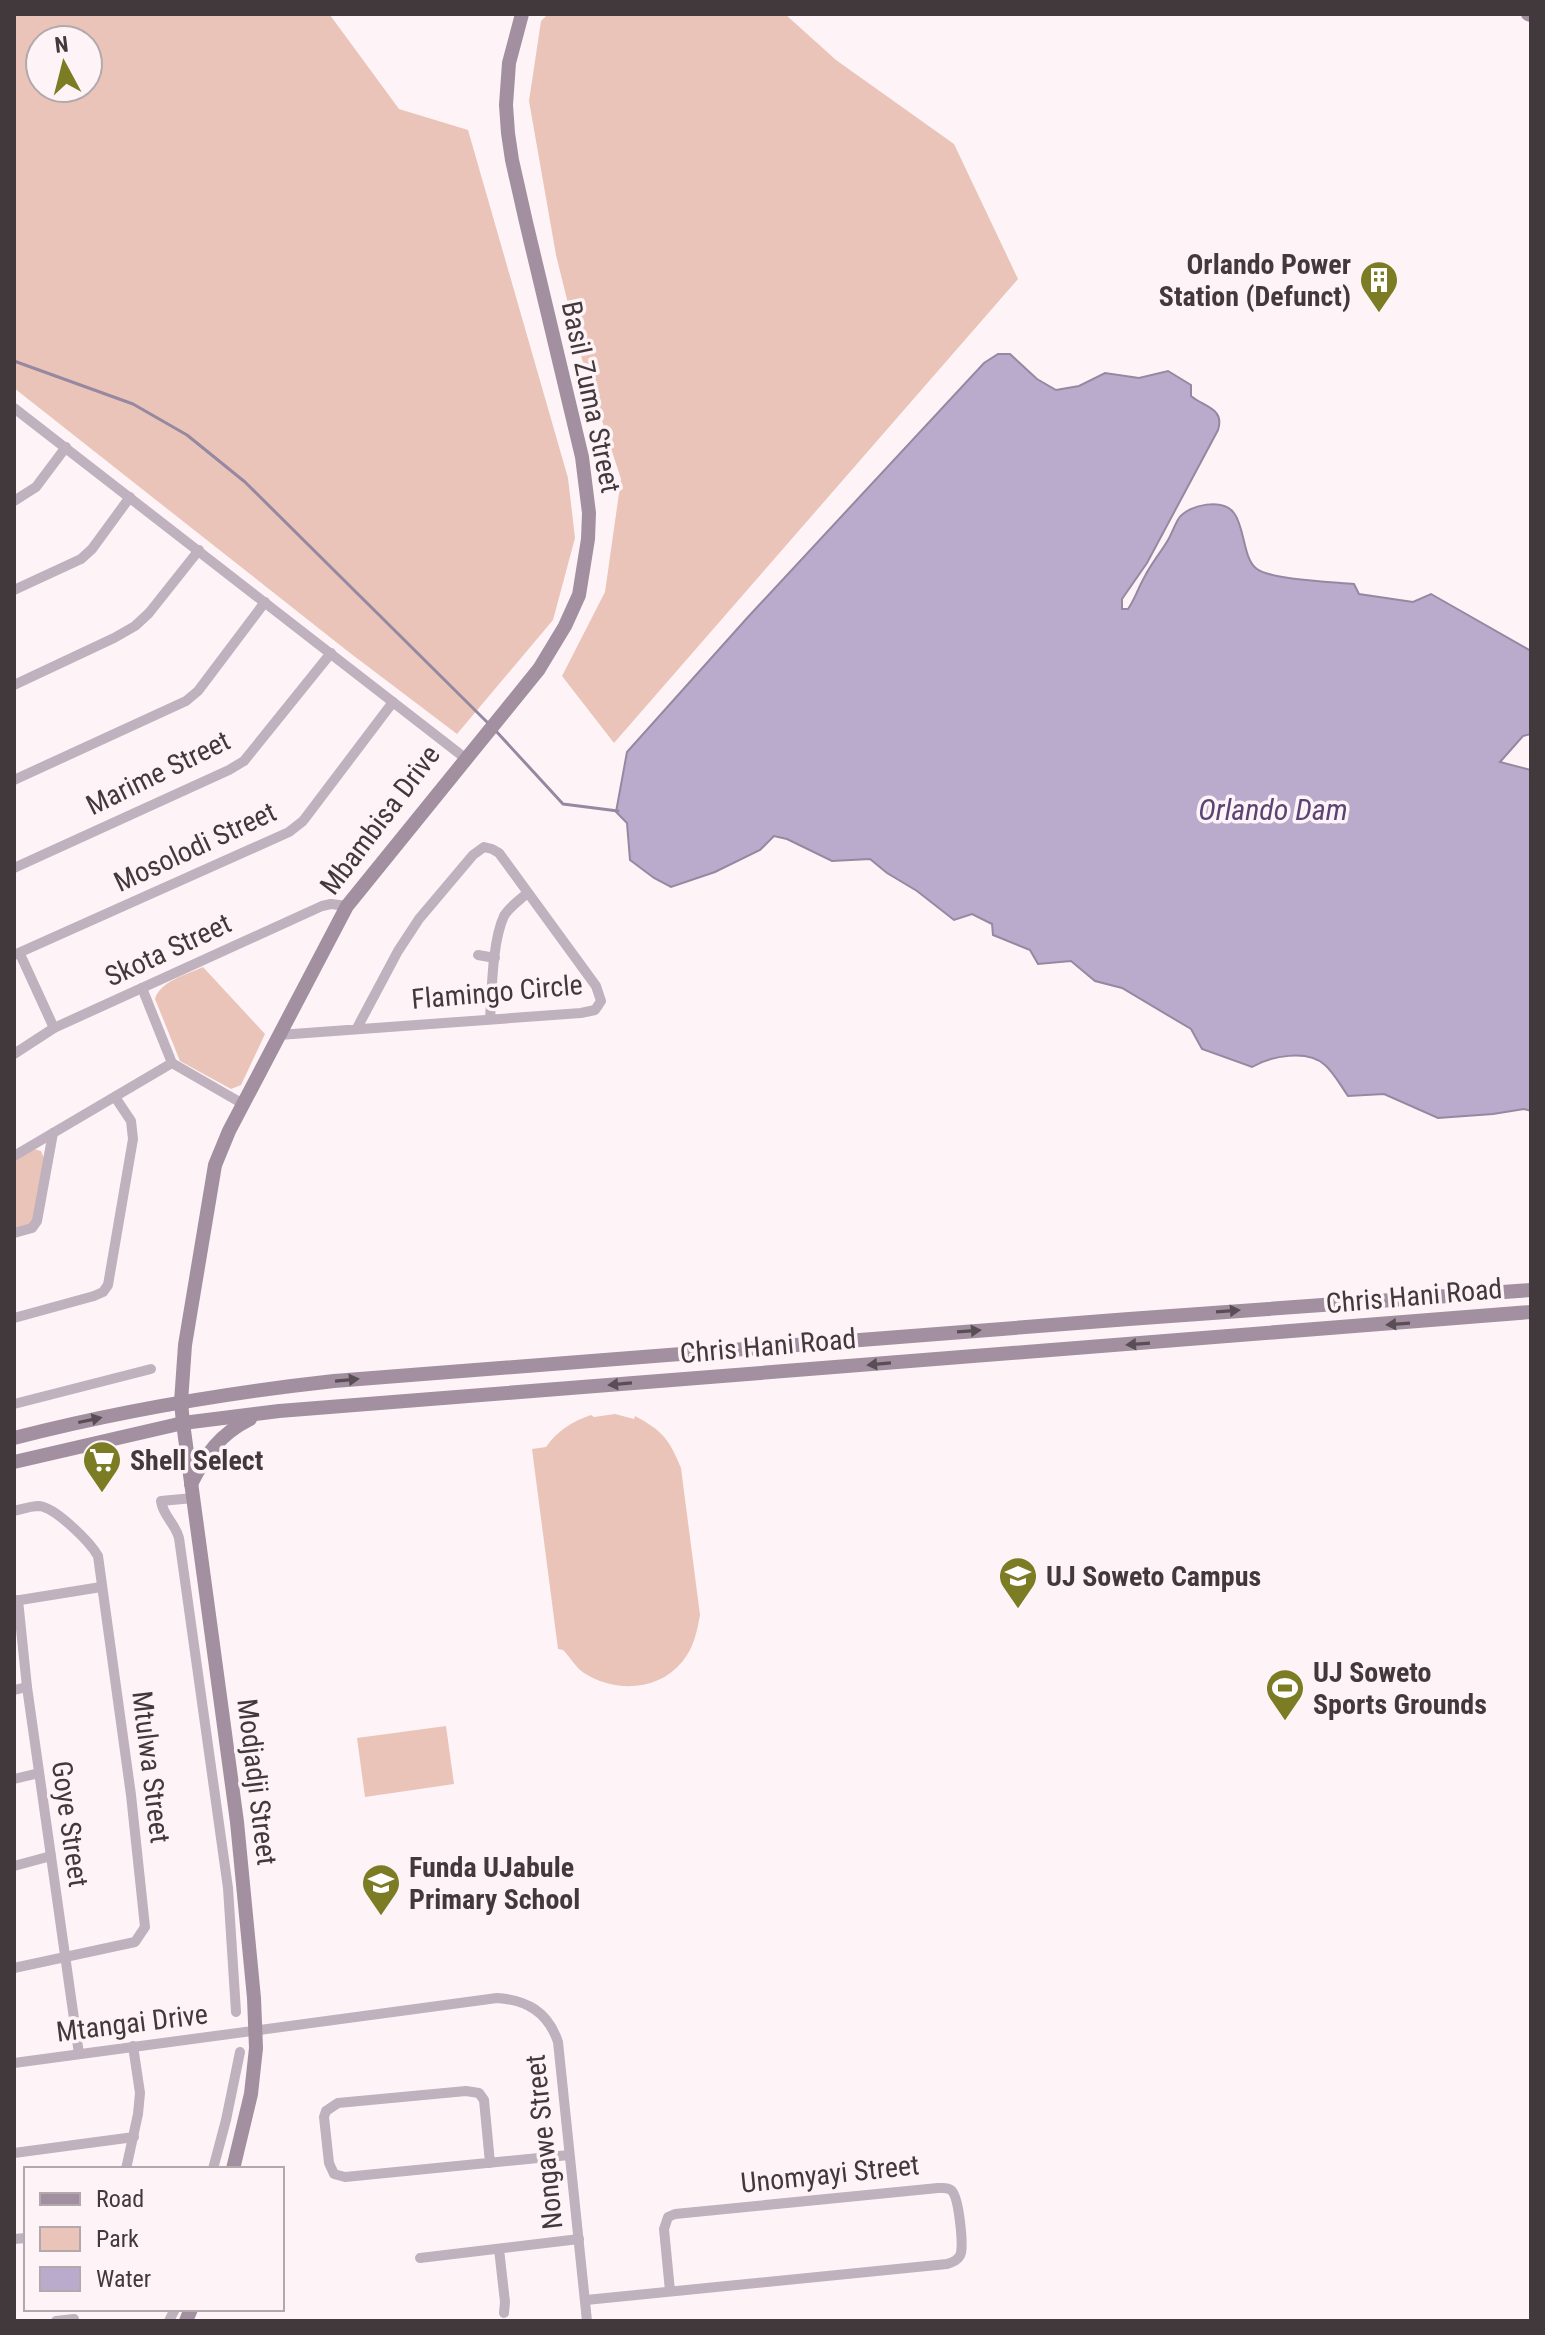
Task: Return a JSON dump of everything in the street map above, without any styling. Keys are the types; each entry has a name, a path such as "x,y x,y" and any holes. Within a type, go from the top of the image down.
{"main road":[{"name":"Basil Zuma Street","path":"465,758 539,669 565,626 582,582 589,526 584,470 512,160 506,105 509,63 522,14"},
{"name":"Mbambisa Drive","path":"181,1402 184,1354 219,1151 347,906 465,758"},
{"name":"Chris Hani Road","path":"14,1438 181,1402 334,1381 1531,1290"},
{"path":"1427,1296 1430,1322"},
{"name":"Chris Hani Road","path":"14,1462 183,1423 261,1413 1531,1312"},
{"name":"Modjadji Street","path":"181,1402 244,1886 256,2031 251,2094 234,2167"},
{"path":"192,1491 205,1457 222,1436 261,1413"}],"street":[{"name":"Mbambisa Drive","path":"14,408 465,758"},
{"path":"14,501 36,487 66,447"},
{"path":"14,590 81,559 92,549 130,497"},
{"path":"14,685 135,626 199,550"},
{"path":"14,780 192,697 265,602"},
{"name":"Marime Street","path":"14,868 244,761 331,653"},
{"name":"Mosolodi Street","path":"17,954 289,832 303,821 393,702"},
{"name":"Flamingo Circle","path":"279,1035 589,1012 600,1005 600,993 499,853 488,847 479,849 419,919 398,951 357,1028"},
{"path":"490,1019 495,958 504,917 527,893"},
{"name":"Skota Street","path":"14,1054 54,1028 322,906 347,906"},
{"path":"17,954 54,1028"},
{"path":"478,955 495,958"},
{"path":"142,988 172,1063 243,1104"},
{"path":"14,1156 172,1063"},
{"path":"14,1318 94,1296 103,1292 108,1285 133,1139 131,1121 115,1097"},
{"path":"14,1233 32,1228 37,1221 53,1133"},
{"path":"14,1404 151,1369"},
{"path":"192,1491 161,1501 162,1510 179,1538 228,1888 236,2012"},
{"name":"Mtulwa Street","path":"14,1511 45,1507 95,1551 99,1560 145,1918 145,1927 135,1942 64,1958"},
{"path":"16,1600 101,1587"},
{"name":"Goye Street","path":"16,1600 79,2054"},
{"path":"14,1690 27,1687"},
{"path":"14,1779 39,1773"},
{"path":"14,1866 51,1856"},
{"path":"228,1888 244,1886"},
{"path":"14,1968 64,1958"},
{"name":"Nongawe Street","path":"256,2031 497,1998 526,2003 549,2021 558,2042 587,2321"},
{"name":"Mtangai Drive","path":"14,2063 256,2031"},
{"path":"126,2167 140,2093 133,2046"},
{"path":"214,2167 240,2052"},
{"path":"490,2163 484,2100 479,2093 466,2091 338,2103 326,2111 324,2117 329,2163 334,2174 345,2177 490,2163 569,2155"},
{"path":"226,2120 244,2125"},
{"path":"14,2153 134,2137"},
{"name":"Unomyayi Street","path":"586,2300 947,2264 961,2254 956,2197 947,2188 938,2188 675,2214 668,2217 664,2229 670,2291"},
{"path":"420,2258 579,2239"},
{"path":"499,2249 504,2313"},
{"path":"56,2321 75,2316"}],"green space":[{"path":"14,14 330,15 399,109 468,130 568,478 575,538 553,620 457,734 14,388"},
{"path":"548,14 785,14 836,60 954,144 1018,279 614,743 562,676 605,592 621,479 581,356 556,255 529,101 541,21"},
{"path":"203,967 265,1034 241,1085 231,1089 180,1061 155,999 168,983"},
{"path":"34,1149 41,1151 44,1158 33,1221 14,1229 14,1161"},
{"path":"615,1414 634,1419 635,1416 659,1431 669,1443 681,1468 700,1615 692,1645 682,1662 661,1679 636,1686 609,1684 596,1679 581,1671 563,1650 558,1649 532,1449 546,1447 560,1431 584,1417"},
{"path":"446,1726 454,1784 365,1797 357,1738"}],"water":[{"name":"Orlando Dam","path":"998,354 1010,354 1037,379 1056,390 1079,386 1105,373 1139,378 1168,371 1191,385 1191,396 1219,417 1218,430 1147,563 1122,599 1122,609 1128,609 1131,605 1179,518 1198,506 1215,504 1234,513 1252,565 1265,573 1354,584 1359,594 1413,602 1431,594 1531,651 1531,734 1523,736 1500,762 1531,770 1531,1111 1524,1109 1438,1118 1384,1094 1348,1096 1328,1068 1309,1057 1279,1057 1252,1067 1202,1049 1191,1029 1122,988 1095,981 1071,961 1038,964 1030,950 993,935 992,924 972,914 954,920 870,859 832,861 774,836 760,850 715,872 671,887 630,860 627,823 616,812 627,752 984,363"}],"waterway":[{"path":"14,361 133,404 187,435 245,482 490,725"},
{"path":"495,730 563,804 618,811"}],"place":[{"name":"Orlando Power Station (Defunct)","path":"1379,314"},
{"name":"Shell Select","path":"102,1494"},
{"name":"UJ Soweto Campus","path":"1018,1610"},
{"name":"UJ Soweto Sports Grounds","path":"1285,1722"},
{"name":"Funda UJabule Primary School","path":"381,1917"}]}
